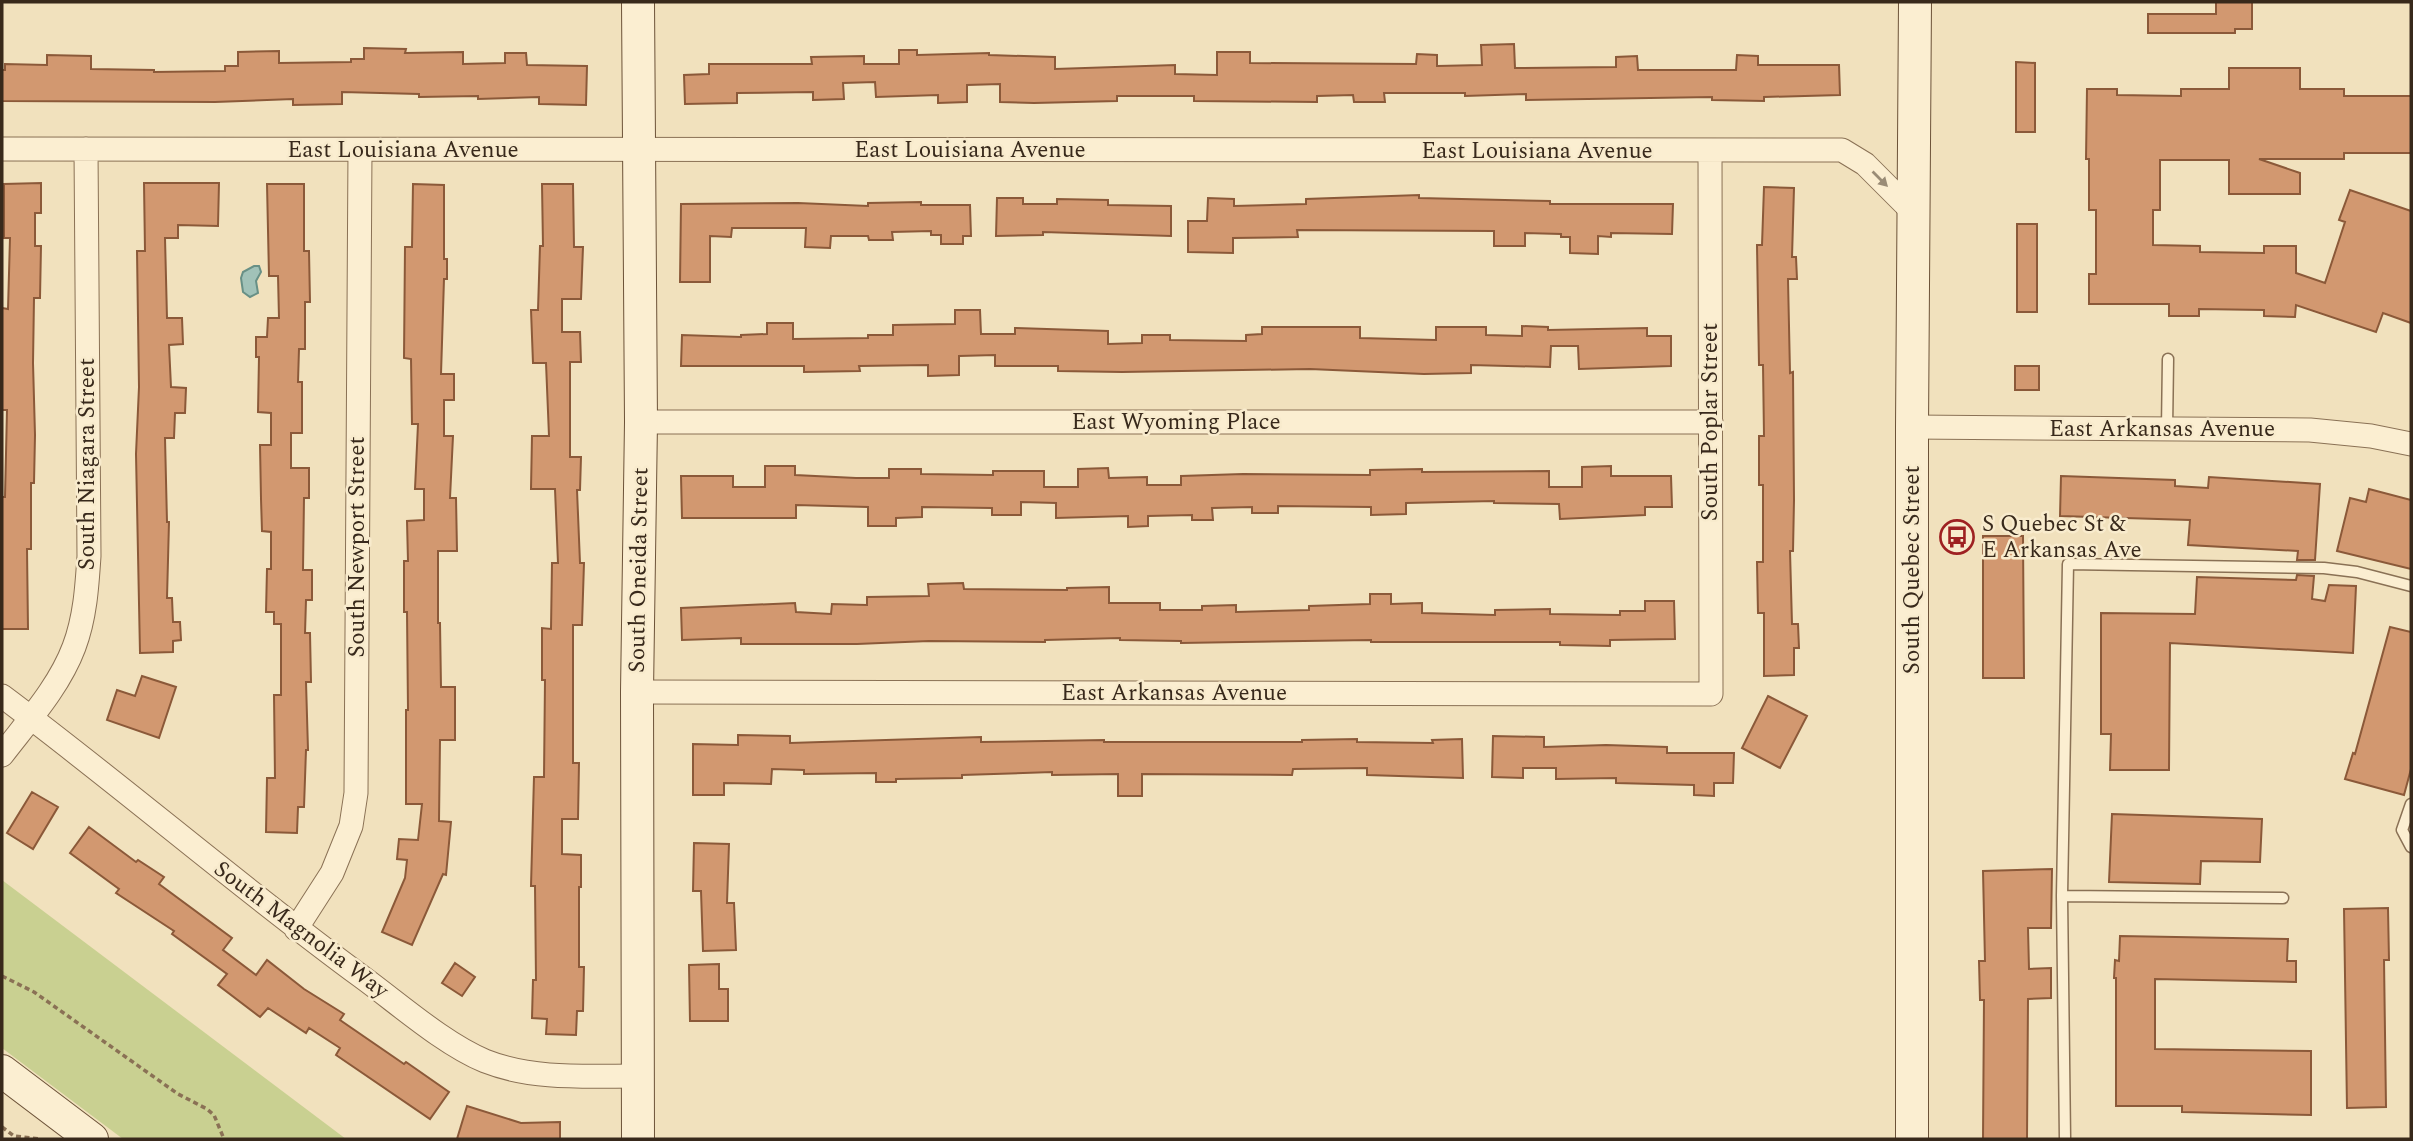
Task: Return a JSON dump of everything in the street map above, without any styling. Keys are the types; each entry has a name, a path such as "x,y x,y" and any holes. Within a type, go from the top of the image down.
{"street":[{"name":"South Oneida Street","path":"638,2 641,422 637,691 638,1139"},
{"name":"South Quebec Street","path":"1912,1139 1915,2"},
{"name":"East Louisiana Avenue","path":"2,149 1842,150 1865,164 1914,213"},
{"name":"South Niagara Street","path":"2,755 49,692 69,657 79,630 86,593 89,556 86,149"},
{"name":"South Newport Street","path":"296,929 332,873 351,826 356,793 360,150"},
{"name":"South Poplar Street","path":"1710,151 1710,694"},
{"name":"East Wyoming Place","path":"641,422 1710,422"},
{"name":"East Arkansas Avenue","path":"1912,427 2310,430 2371,436 2411,444"},
{"name":"East Arkansas Avenue","path":"637,691 1710,694"},
{"name":"South Magnolia Way","path":"2,696 296,929 453,1044 484,1060 513,1069 563,1076 638,1076"},
{"path":"2,1071 92,1139"}],"lane":[{"path":"2167,429 2168,359"},
{"path":"2065,1139 2062,897 2068,564 2324,568 2357,572 2411,586"},
{"path":"2411,804 2402,830 2411,846"},
{"path":"2062,897 2283,898"}],"path":[{"path":"2,976 34,992 178,1094 207,1109 214,1115 224,1139"},
{"path":"2,1127 14,1136 39,1139"}],"green space":[{"path":"2,880 346,1139 123,1139 2,1048"}],"water":[{"path":"259,266 261,272 256,281 258,293 250,297 243,292 241,278 243,272"}],"building":[{"path":"2216,2 2252,2 2252,29 2235,29 2235,33 2148,33 2148,14 2216,14"},
{"path":"1514,44 1515,68 1616,67 1616,57 1637,56 1638,70 1736,70 1737,55 1758,56 1758,65 1839,65 1840,95 1764,97 1764,101 1712,100 1712,97 1526,100 1526,94 1465,96 1465,93 1384,93 1385,102 1354,102 1353,95 1317,96 1317,102 1194,101 1194,96 1117,96 1117,101 1034,103 1000,102 1000,84 967,85 967,102 938,103 938,95 876,97 875,82 843,83 844,99 813,100 813,92 737,93 737,103 685,104 684,75 709,74 709,64 812,64 811,57 864,56 864,64 899,64 899,50 917,50 917,55 989,53 1055,57 1055,69 1175,65 1175,74 1217,75 1217,52 1250,52 1250,63 1416,64 1417,54 1437,55 1437,66 1482,65 1481,45"},
{"path":"364,48 406,49 405,53 463,52 463,64 505,63 505,53 526,53 527,65 587,66 586,105 539,104 539,97 478,99 478,96 419,97 419,94 342,92 342,104 293,105 293,99 215,102 2,101 2,70 5,70 5,64 47,65 47,55 91,56 91,69 225,71 225,66 238,66 238,52 279,51 279,63 351,62 351,59 364,59"},
{"path":"2016,62 2035,63 2035,132 2016,132"},
{"path":"2229,68 2300,68 2300,89 2344,89 2344,96 2411,96 2411,153 2344,153 2344,159 2259,159 2300,173 2300,194 2229,194 2229,160 2160,160 2160,210 2153,210 2153,245 2200,246 2200,252 2264,253 2264,246 2296,246 2296,273 2325,283 2345,222 2339,220 2350,190 2411,211 2411,323 2383,313 2376,332 2296,305 2295,317 2264,316 2264,310 2199,309 2199,316 2169,316 2169,304 2089,304 2089,274 2096,274 2096,210 2089,210 2089,159 2086,159 2087,89 2117,89 2117,95 2181,96 2181,89 2229,89"},
{"path":"41,183 41,213 35,213 35,246 41,246 40,298 34,298 35,435 34,483 31,483 31,549 27,549 28,629 2,629 2,497 5,497 7,410 2,410 2,308 8,309 10,238 4,238 4,184"},
{"path":"144,183 219,183 218,226 178,225 178,238 165,238 167,318 182,318 183,344 169,345 171,387 186,388 185,413 175,413 174,438 165,438 169,522 167,598 172,598 173,622 180,622 181,640 173,641 173,652 140,653 136,454 139,387 137,251 145,251"},
{"path":"267,184 304,184 304,251 309,251 310,302 305,302 305,349 299,349 298,382 302,382 302,433 291,433 291,468 309,468 309,498 304,498 303,570 312,570 312,600 306,600 305,633 310,633 311,682 306,682 308,750 304,807 298,807 297,833 266,832 267,778 275,778 274,695 281,695 281,624 274,624 274,612 266,612 267,569 271,569 271,532 262,531 260,445 271,445 271,413 258,412 259,357 256,357 256,337 267,337 268,318 279,318 278,276 269,276"},
{"path":"413,184 444,185 444,259 447,259 447,279 444,279 441,374 454,374 454,400 444,400 444,436 453,436 450,498 456,498 457,551 438,551 441,687 455,687 455,740 440,740 439,821 451,822 446,875 443,874 412,945 382,932 405,878 407,860 397,859 399,839 418,840 422,804 406,804 408,710 404,561 408,561 407,521 424,520 424,489 415,489 418,424 412,424 411,359 404,358 405,247 412,247"},
{"path":"542,184 573,184 574,247 583,247 581,299 562,299 562,332 580,332 581,362 570,362 570,457 581,457 580,490 577,490 580,563 584,563 582,625 573,625 573,763 579,763 578,819 562,819 562,854 581,855 579,967 584,967 583,1011 577,1011 576,1035 546,1034 547,1019 532,1018 533,980 536,980 535,886 531,886 534,777 544,777 545,680 542,680 542,628 551,629 552,563 558,563 555,489 531,489 532,436 549,436 546,363 533,363 531,310 538,310 540,246 543,246"},
{"path":"1764,187 1794,188 1792,257 1796,257 1797,279 1788,279 1790,373 1793,372 1794,500 1793,551 1790,551 1792,624 1798,624 1799,648 1794,648 1794,675 1764,676 1764,613 1758,613 1757,562 1763,562 1763,485 1759,485 1759,436 1764,436 1763,365 1759,365 1757,245 1762,245"},
{"path":"1419,195 1419,198 1550,201 1550,204 1673,204 1672,234 1611,233 1611,237 1598,236 1598,254 1570,253 1570,237 1561,237 1561,234 1525,233 1525,246 1494,246 1494,231 1297,230 1298,237 1233,238 1233,253 1188,252 1188,221 1207,221 1208,198 1234,199 1234,206 1306,204 1306,199"},
{"path":"997,198 1023,198 1023,204 1057,204 1057,199 1108,200 1108,205 1171,206 1171,236 1043,232 1043,235 996,236"},
{"path":"921,202 921,205 970,205 971,236 963,236 963,244 941,244 941,235 931,235 931,231 892,232 893,240 869,240 868,236 831,236 830,248 805,247 806,228 732,228 731,237 710,236 710,282 680,282 681,204 798,203 868,206 868,203"},
{"path":"2017,224 2037,224 2037,312 2017,312"},
{"path":"955,310 980,310 981,334 1015,334 1015,328 1108,331 1108,344 1142,343 1142,335 1170,335 1170,340 1246,341 1246,335 1262,334 1262,327 1360,327 1360,338 1436,340 1436,327 1486,327 1486,335 1522,336 1522,326 1548,327 1548,330 1647,328 1647,336 1671,336 1671,366 1579,369 1578,346 1551,346 1550,367 1471,365 1471,373 1424,374 1310,369 1058,371 1058,366 995,366 995,355 959,356 959,375 928,376 928,365 859,366 860,371 804,372 804,366 681,366 682,335 741,337 767,334 767,323 793,323 793,339 868,338 868,335 893,335 893,325 955,324"},
{"path":"2015,366 2039,366 2039,390 2015,390"},
{"path":"765,466 795,466 795,475 856,478 889,478 889,469 921,469 921,474 993,475 993,471 1044,471 1044,487 1078,487 1078,469 1108,468 1109,478 1147,477 1147,485 1181,485 1181,476 1370,475 1370,470 1422,469 1422,472 1549,471 1549,487 1582,487 1582,467 1611,466 1611,476 1671,476 1672,507 1645,507 1645,515 1560,519 1559,504 1494,501 1406,503 1406,514 1371,515 1371,507 1278,506 1278,513 1252,513 1252,507 1212,508 1213,520 1192,520 1192,515 1148,516 1148,526 1128,527 1128,516 1056,518 1056,503 1021,502 1021,515 992,515 992,508 922,507 922,517 896,518 896,526 868,526 868,507 796,505 796,518 682,518 681,476 733,476 733,487 765,487"},
{"path":"2061,476 2175,480 2175,486 2208,488 2209,477 2320,484 2315,560 2297,560 2298,551 2188,545 2190,520 2060,516"},
{"path":"2369,489 2411,500 2411,569 2337,551 2350,498 2366,502"},
{"path":"1983,536 2023,536 2024,678 1983,678"},
{"path":"2297,575 2314,576 2312,599 2325,601 2329,585 2356,586 2353,653 2170,643 2169,770 2110,770 2111,734 2101,734 2101,613 2195,614 2197,577 2296,580"},
{"path":"963,583 964,589 1067,590 1109,587 1109,603 1160,603 1160,610 1202,610 1202,606 1236,605 1236,612 1309,610 1309,606 1370,604 1370,594 1391,594 1391,604 1422,603 1422,613 1495,615 1495,610 1550,609 1550,614 1620,615 1620,611 1645,611 1645,601 1674,601 1675,639 1610,640 1610,646 1560,645 1560,642 1371,640 1181,643 1120,638 1045,642 929,641 857,644 741,644 741,638 682,640 681,608 795,603 796,612 831,614 832,604 867,605 867,597 929,596 928,584"},
{"path":"2390,627 2411,632 2411,769 2404,795 2345,779 2353,753 2355,754"},
{"path":"142,676 176,687 159,738 107,720 117,690 135,696"},
{"path":"1768,696 1807,716 1780,768 1742,748"},
{"path":"738,735 790,736 790,743 981,737 981,742 1302,742 1357,739 1357,742 1433,743 1432,740 1462,739 1463,778 1367,775 1367,768 1293,769 1292,775 1142,774 1142,796 1118,796 1118,774 1052,775 1052,772 962,775 962,778 876,782 876,773 804,774 804,770 772,769 771,784 724,783 724,795 693,795 693,744 738,745"},
{"path":"1493,736 1544,737 1544,747 1606,745 1667,747 1667,753 1734,753 1733,783 1714,783 1714,796 1694,795 1694,785 1616,783 1616,778 1556,779 1556,768 1523,768 1523,778 1492,777"},
{"path":"32,792 58,807 33,849 7,833"},
{"path":"2112,814 2262,819 2260,862 2201,861 2200,884 2109,882"},
{"path":"89,827 136,862 138,860 164,877 159,884 232,938 223,950 256,975 267,960 304,989 344,1014 340,1020 449,1092 430,1119 336,1055 340,1048 309,1028 306,1033 268,1008 260,1017 218,985 227,974 172,934 174,931 116,893 119,889 70,853"},
{"path":"694,843 729,844 727,903 734,903 736,950 703,951 701,891 693,891"},
{"path":"2052,869 2051,928 2028,928 2029,969 2051,968 2051,998 2028,999 2027,1139 1983,1139 1984,1000 1980,1000 1979,961 1985,961 1983,871"},
{"path":"2388,908 2389,960 2384,960 2386,1107 2347,1108 2344,909"},
{"path":"2120,936 2288,939 2287,961 2296,961 2296,982 2155,979 2155,1049 2311,1051 2311,1115 2182,1112 2182,1106 2116,1106 2114,978 2115,960 2119,961"},
{"path":"455,963 475,977 462,996 442,983"},
{"path":"719,964 719,989 728,989 728,1021 690,1021 689,965"},
{"path":"467,1106 521,1123 560,1122 560,1139 457,1139"}],"place":[{"name":"S Quebec St & E Arkansas Ave","path":"1957,537"}]}
